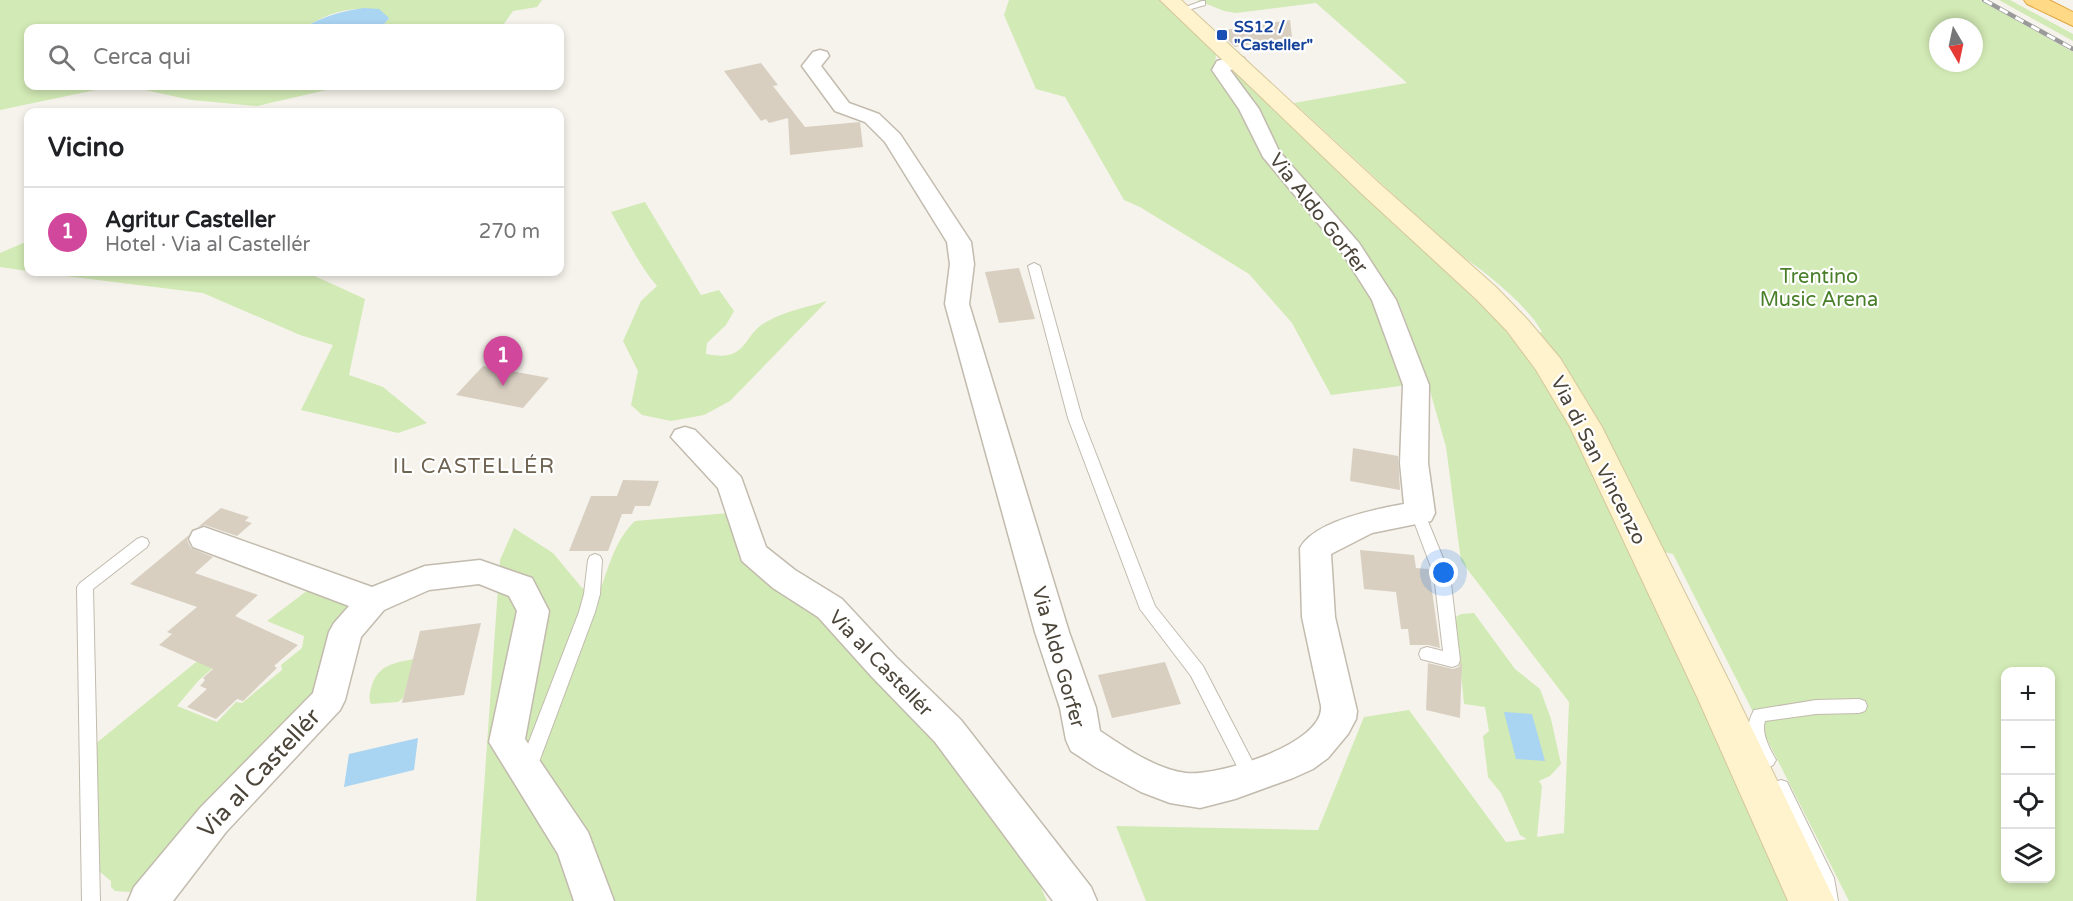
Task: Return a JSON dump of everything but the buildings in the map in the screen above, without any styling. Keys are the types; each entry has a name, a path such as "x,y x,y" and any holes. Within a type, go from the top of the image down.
{"highway":[{"path":"2034,0 2073,20"},
{"path":"2052,0 2073,11"}],"main road":[{"name":"Via di San Vincenzo","path":"1184,4 1237,62 1371,189 1486,293 1517,325 1549,365 1586,427 1713,689 1812,901"}],"street":[{"name":"Via Aldo Gorfer","path":"820,56 811,66 842,107 872,118 892,138 959,242 962,264 957,304 1052,632 1077,708 1084,740 1132,771 1166,784 1200,791 1207,779 1251,777 1301,757 1331,730 1338,718 1338,705 1318,622 1314,590 1315,549 1344,531 1376,520 1420,513 1414,463 1416,385 1384,300 1351,248 1270,153 1249,109 1221,70 1224,65 1237,62"},
{"name":"Via al Castellér","path":"685,437 731,484 753,553 784,579 830,608 884,668 948,731 1077,901"},
{"path":"204,539 373,601"},
{"name":"Via al Castellér","path":"146,900 213,820 328,700 346,632 373,601 425,578 480,572 521,587 533,611 507,742 574,845 594,901"}],"lane":[{"path":"1034,266 1075,418 1148,609 1197,671 1251,777"},
{"path":"1420,513 1420,519 1442,575 1452,660 1427,654"},
{"path":"91,901 85,587 142,543"},
{"path":"527,772 587,612 592,594 595,560"},
{"path":"1829,901 1827,884 1760,746 1755,725 1760,716 1816,707 1859,705"}],"green space":[{"path":"0,0 542,0 537,7 513,11 504,24 384,24 389,18 362,9 332,14 310,24 24,24 24,90 96,90 0,110"},
{"path":"1009,0 1164,0 1216,52 1215,71 1347,251 1378,301 1408,385 1331,395 1292,323 1249,274 1140,207 1124,200 1065,97 1036,89 1004,15"},
{"name":"Trentino Music Arena","path":"1197,0 1980,0 2073,52 2073,901 1849,901 1673,554 1659,551 1533,334 1542,332 1536,322 1504,289 1458,254 1294,103 1407,83 1316,3 1236,13 1224,11"},
{"path":"1999,0 2010,0 2073,34 2073,41"},
{"path":"1237,72 1501,324 1545,380 1583,447 1790,901 1146,901 1116,826 1318,830 1364,717 1409,710 1506,842 1527,839 1520,835 1501,793 1488,777 1483,736 1489,731 1485,707 1464,704 1461,673 1450,620 1461,614 1474,613 1515,669 1540,689 1551,719 1561,764 1550,776 1539,781 1542,786 1537,837 1564,833 1569,702 1461,561 1446,447 1427,380 1400,306 1363,249 1276,150 1255,101 1242,88 1233,74"},
{"path":"145,90 327,90 257,106 191,100"},
{"path":"645,202 701,295 719,290 734,311 726,325 707,343 706,354 720,356 738,351 759,327 768,321 827,301 730,401 704,415 671,421 642,415 631,405 638,371 623,341 641,301 657,286 638,260 611,212"},
{"path":"24,243 24,270 0,267 0,253"},
{"path":"65,276 315,276 365,299 349,375 383,387 427,423 398,433 301,410 333,345 300,335 203,293"},
{"path":"729,513 789,596 827,624 999,796 1047,901 476,901 500,560 514,528 553,553 582,588 602,585 619,543 635,521"},
{"path":"308,590 345,600 350,609 318,702 166,851 130,892 115,891 111,887 111,881 100,872 92,757 89,749 243,624 257,630 199,680 177,706 217,722 236,702 242,703 282,670 281,665 302,648 304,636 267,621"},
{"path":"414,659 403,698 398,702 371,704 369,697 379,673 388,666"}],"water":[{"path":"364,8 379,9 389,18 384,24 311,24"},
{"path":"1504,712 1532,714 1545,761 1516,759"},
{"path":"418,738 414,770 344,787 349,754"}],"railway":[{"path":"1984,0 2073,49"}],"place":[{"name":"SS12 / \"Casteller\"","path":"1222,35"},
{"name":"Agritur Casteller","path":"503,386"}],"district":[{"name":"IL CASTELLÉR","path":"474,466"}]}
